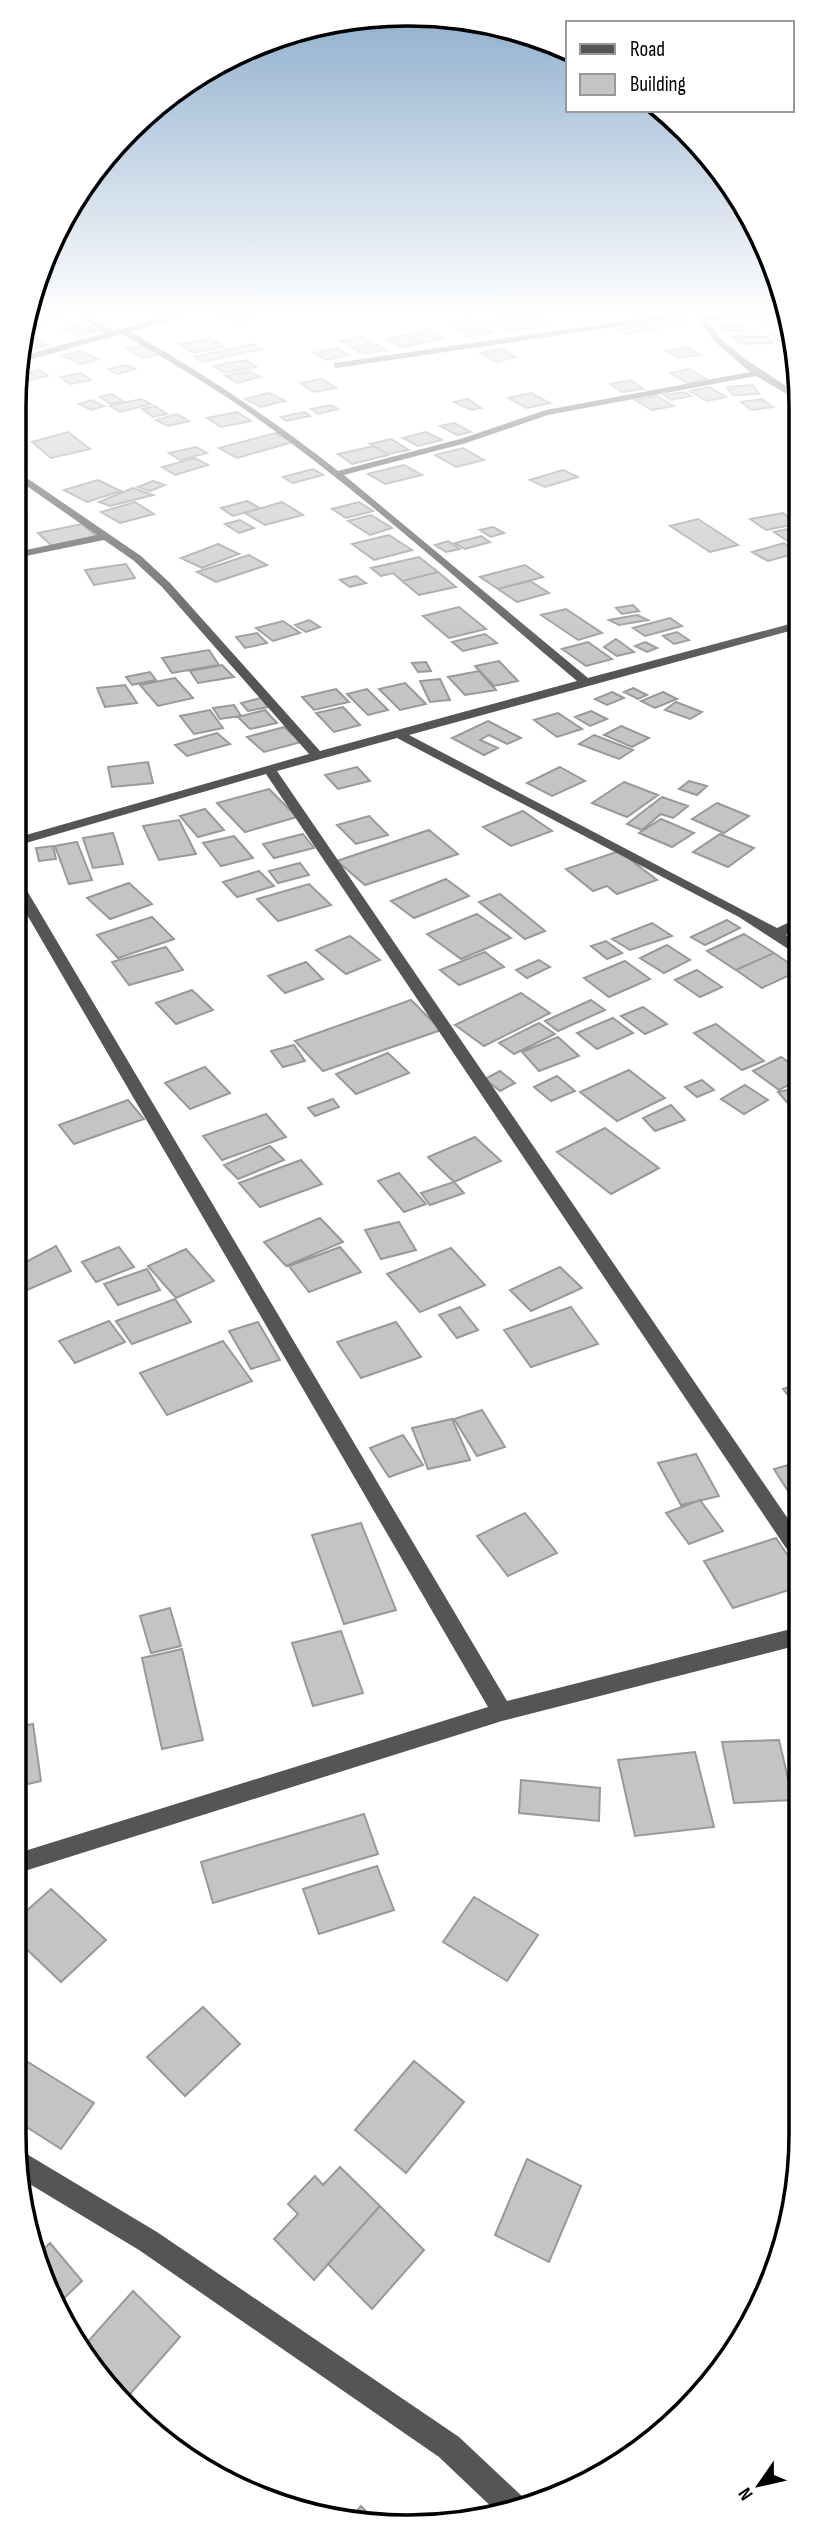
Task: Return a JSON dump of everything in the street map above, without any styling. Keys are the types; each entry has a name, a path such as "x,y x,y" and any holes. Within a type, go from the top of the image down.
{"street":[{"path":"278,432 337,474 587,684"},
{"path":"337,474 490,432"},
{"path":"26,480 137,558 166,585 318,756"},
{"path":"26,553 106,536"},
{"path":"26,839 269,769 789,627"},
{"path":"401,735 777,934 789,944"},
{"path":"269,769 789,1536"},
{"path":"26,901 502,1712"},
{"path":"777,934 789,927"},
{"path":"26,1861 502,1712 789,1639"},
{"path":"28,2167 148,2241 449,2446 507,2502"}],"building":[{"path":"68,432 90,449 51,458 32,442"},
{"path":"426,432 442,440 418,446 403,438"},
{"path":"451,432 471,432 457,435"},
{"path":"276,433 293,442 237,458 219,448"},
{"path":"391,439 409,450 388,454 370,444"},
{"path":"374,446 388,455 352,464 338,454"},
{"path":"196,447 207,453 180,460 169,453"},
{"path":"463,448 484,460 456,467 435,455"},
{"path":"195,458 208,465 175,475 162,467"},
{"path":"404,465 422,475 385,484 368,474"},
{"path":"313,469 323,475 293,483 283,477"},
{"path":"563,470 578,477 545,487 530,480"},
{"path":"98,480 121,491 87,502 64,490"},
{"path":"153,481 165,485 150,491 138,487"},
{"path":"133,488 153,495 110,506 99,502"},
{"path":"247,501 260,508 233,516 221,508"},
{"path":"135,502 154,514 120,523 101,512"},
{"path":"282,502 303,515 265,525 245,513"},
{"path":"359,502 373,511 346,518 332,509"},
{"path":"783,513 789,518 789,526 766,530 750,519"},
{"path":"371,515 392,528 370,535 348,521"},
{"path":"698,519 738,545 710,552 670,526"},
{"path":"240,520 254,528 239,533 225,524"},
{"path":"82,524 96,536 52,546 38,533"},
{"path":"493,527 504,533 491,537 480,530"},
{"path":"789,529 789,542 774,532"},
{"path":"389,535 412,550 374,560 352,544"},
{"path":"481,536 490,542 465,549 455,543"},
{"path":"448,541 460,549 446,552 435,545"},
{"path":"784,543 789,547 789,555 768,561 752,552"},
{"path":"218,544 239,554 202,568 181,558"},
{"path":"249,555 267,565 216,582 197,572"},
{"path":"419,557 438,572 402,581 393,573 381,576 371,568"},
{"path":"126,564 135,578 94,585 85,570"},
{"path":"525,565 543,577 498,589 480,577"},
{"path":"438,572 456,587 419,595 402,581"},
{"path":"356,576 366,583 350,587 340,580"},
{"path":"530,581 549,593 517,602 498,589"},
{"path":"633,605 639,611 622,614 616,608"},
{"path":"459,607 486,629 449,638 423,616"},
{"path":"566,609 602,633 578,640 541,615"},
{"path":"637,615 648,620 619,625 609,620"},
{"path":"670,618 682,626 645,636 633,628"},
{"path":"309,620 320,627 306,632 295,625"},
{"path":"283,621 300,633 273,641 256,628"},
{"path":"677,632 689,640 674,644 663,636"},
{"path":"257,633 267,643 245,648 236,637"},
{"path":"485,634 497,643 463,651 452,642"},
{"path":"616,639 634,652 617,656 604,647"},
{"path":"588,642 612,659 586,666 562,649"},
{"path":"645,642 657,648 647,652 635,646"},
{"path":"209,650 219,665 172,673 162,658"},
{"path":"499,661 518,681 494,686 475,666"},
{"path":"426,662 431,671 418,672 412,663"},
{"path":"222,665 234,677 198,683 190,671"},
{"path":"479,671 496,690 465,695 448,677"},
{"path":"150,672 156,680 132,685 126,677"},
{"path":"175,678 193,698 158,706 140,685"},
{"path":"440,679 450,700 430,702 420,681"},
{"path":"405,683 426,704 400,710 379,689"},
{"path":"125,685 137,703 105,707 97,688"},
{"path":"633,688 647,695 638,699 624,692"},
{"path":"336,689 349,702 314,710 302,697"},
{"path":"367,689 388,710 368,715 347,694"},
{"path":"612,692 624,698 607,705 595,699"},
{"path":"663,692 677,699 655,708 641,701"},
{"path":"261,698 268,707 248,711 241,703"},
{"path":"676,702 702,712 690,719 665,710"},
{"path":"234,705 241,716 220,719 213,708"},
{"path":"343,707 360,725 334,732 316,713"},
{"path":"210,710 223,728 194,734 180,716"},
{"path":"265,710 277,723 250,729 238,717"},
{"path":"591,711 607,719 590,726 575,717"},
{"path":"558,713 582,729 557,737 534,720"},
{"path":"488,721 521,738 507,744 489,735 480,740 498,748 484,755 452,738"},
{"path":"621,726 649,738 632,747 604,735"},
{"path":"284,727 301,742 264,752 247,737"},
{"path":"217,733 230,744 187,756 175,745"},
{"path":"594,735 633,750 619,759 579,744"},
{"path":"148,762 153,783 112,787 108,767"},
{"path":"357,767 370,781 338,789 325,775"},
{"path":"560,767 585,781 552,796 527,783"},
{"path":"689,781 707,786 697,795 679,789"},
{"path":"624,782 658,795 627,817 592,803"},
{"path":"269,789 297,817 245,832 217,803"},
{"path":"662,797 688,806 673,818 661,814 642,830 627,824"},
{"path":"717,803 749,816 724,833 692,819"},
{"path":"205,809 224,830 198,837 180,816"},
{"path":"523,811 552,831 511,846 483,827"},
{"path":"369,816 388,835 356,844 337,825"},
{"path":"661,819 694,833 672,847 639,833"},
{"path":"179,820 196,854 159,860 143,826"},
{"path":"429,830 458,854 365,885 337,861"},
{"path":"113,833 123,864 93,868 83,838"},
{"path":"303,834 314,848 274,858 263,844"},
{"path":"720,834 754,848 728,867 693,852"},
{"path":"234,836 253,858 221,866 203,843"},
{"path":"77,842 92,880 69,884 55,846"},
{"path":"53,846 56,859 39,861 36,848"},
{"path":"619,851 657,880 617,894 607,886 593,891 566,869"},
{"path":"300,863 309,875 278,883 269,871"},
{"path":"259,871 274,886 237,897 223,882"},
{"path":"446,879 469,896 414,918 391,901"},
{"path":"129,883 152,904 110,919 87,898"},
{"path":"309,884 331,905 278,921 257,899"},
{"path":"500,894 545,931 525,939 479,902"},
{"path":"477,914 511,938 461,959 427,934"},
{"path":"152,917 174,939 118,958 97,935"},
{"path":"727,920 740,928 705,945 691,937"},
{"path":"652,923 672,936 630,950 612,939"},
{"path":"744,934 774,953 736,970 707,951"},
{"path":"350,936 380,960 346,974 316,950"},
{"path":"606,941 622,953 607,959 591,946"},
{"path":"667,945 690,960 664,973 640,958"},
{"path":"166,947 183,970 129,985 112,962"},
{"path":"485,952 504,967 459,985 440,970"},
{"path":"774,953 789,963 789,975 762,988 736,970"},
{"path":"539,960 550,967 527,978 516,970"},
{"path":"625,961 650,979 609,997 584,978"},
{"path":"306,962 323,979 285,993 268,976"},
{"path":"697,970 722,987 700,997 675,980"},
{"path":"192,990 213,1010 176,1024 156,1003"},
{"path":"521,993 550,1013 484,1046 455,1025"},
{"path":"411,1000 441,1030 323,1071 295,1041"},
{"path":"591,1000 605,1010 558,1031 545,1021"},
{"path":"643,1007 667,1024 645,1034 621,1016"},
{"path":"613,1018 633,1033 597,1049 577,1033"},
{"path":"539,1023 555,1034 514,1054 499,1043"},
{"path":"716,1024 764,1061 742,1070 694,1033"},
{"path":"558,1037 579,1056 539,1071 522,1052"},
{"path":"294,1045 305,1061 283,1067 271,1051"},
{"path":"388,1053 409,1073 356,1094 336,1074"},
{"path":"781,1057 789,1062 789,1085 779,1090 753,1071"},
{"path":"205,1067 230,1093 190,1109 165,1083"},
{"path":"629,1070 665,1098 617,1121 580,1092"},
{"path":"500,1071 515,1083 500,1091 485,1079"},
{"path":"557,1076 575,1091 551,1101 534,1087"},
{"path":"702,1080 714,1090 697,1097 685,1087"},
{"path":"745,1085 768,1100 744,1114 721,1099"},
{"path":"789,1090 789,1104 778,1092"},
{"path":"333,1099 339,1107 315,1116 308,1108"},
{"path":"128,1100 144,1119 74,1144 59,1125"},
{"path":"671,1105 685,1120 655,1131 643,1118"},
{"path":"266,1114 286,1137 222,1160 203,1136"},
{"path":"605,1128 659,1168 611,1194 557,1152"},
{"path":"475,1137 501,1161 454,1182 428,1157"},
{"path":"270,1146 284,1160 238,1179 224,1165"},
{"path":"301,1160 322,1184 260,1207 239,1183"},
{"path":"399,1173 426,1204 404,1212 378,1181"},
{"path":"454,1182 464,1193 430,1205 421,1193"},
{"path":"320,1218 343,1242 286,1266 264,1242"},
{"path":"399,1222 416,1250 381,1259 365,1230"},
{"path":"56,1246 71,1271 26,1290 26,1262"},
{"path":"119,1247 134,1267 96,1282 82,1262"},
{"path":"340,1247 361,1272 309,1292 289,1266"},
{"path":"451,1248 485,1285 420,1312 387,1274"},
{"path":"186,1249 214,1281 176,1298 148,1266"},
{"path":"560,1267 582,1288 531,1311 510,1290"},
{"path":"147,1269 160,1290 118,1305 104,1284"},
{"path":"175,1299 191,1322 132,1344 116,1321"},
{"path":"460,1307 478,1330 457,1338 439,1315"},
{"path":"571,1307 598,1344 531,1367 504,1330"},
{"path":"109,1321 125,1342 75,1363 59,1341"},
{"path":"258,1322 280,1360 251,1369 229,1331"},
{"path":"396,1322 421,1357 361,1378 337,1342"},
{"path":"223,1341 252,1381 167,1415 140,1373"},
{"path":"482,1410 505,1447 477,1456 454,1419"},
{"path":"452,1419 470,1460 428,1469 412,1428"},
{"path":"403,1435 423,1465 389,1477 370,1448"},
{"path":"696,1454 719,1496 681,1505 658,1463"},
{"path":"789,1465 789,1493 774,1469"},
{"path":"700,1500 723,1531 689,1544 666,1513"},
{"path":"525,1513 557,1553 508,1576 477,1536"},
{"path":"361,1523 396,1610 344,1624 312,1535"},
{"path":"776,1538 789,1557 789,1590 733,1608 704,1561"},
{"path":"170,1608 181,1646 151,1653 140,1616"},
{"path":"341,1631 363,1693 313,1706 292,1643"},
{"path":"182,1649 203,1740 162,1749 142,1658"},
{"path":"33,1724 41,1781 26,1784 26,1725"},
{"path":"779,1740 789,1783 789,1800 734,1803 722,1742"},
{"path":"695,1752 714,1827 635,1836 618,1760"},
{"path":"521,1780 600,1788 599,1821 519,1813"},
{"path":"364,1814 378,1854 213,1903 201,1862"},
{"path":"377,1866 394,1910 319,1934 303,1889"},
{"path":"51,1889 106,1940 61,1982 26,1949 26,1911"},
{"path":"474,1897 538,1935 507,1981 443,1942"},
{"path":"203,2007 240,2044 185,2096 147,2057"},
{"path":"26,2061 94,2103 61,2149 26,2127"},
{"path":"414,2061 464,2102 406,2173 355,2130"},
{"path":"527,2159 581,2186 549,2262 495,2235"},
{"path":"340,2167 380,2206 314,2280 274,2239 298,2214 288,2204 315,2176 323,2185"},
{"path":"380,2206 424,2250 372,2309 328,2264"},
{"path":"50,2243 82,2281 64,2298 55,2279 44,2249"},
{"path":"133,2291 180,2337 130,2394 105,2366 88,2341"}]}
